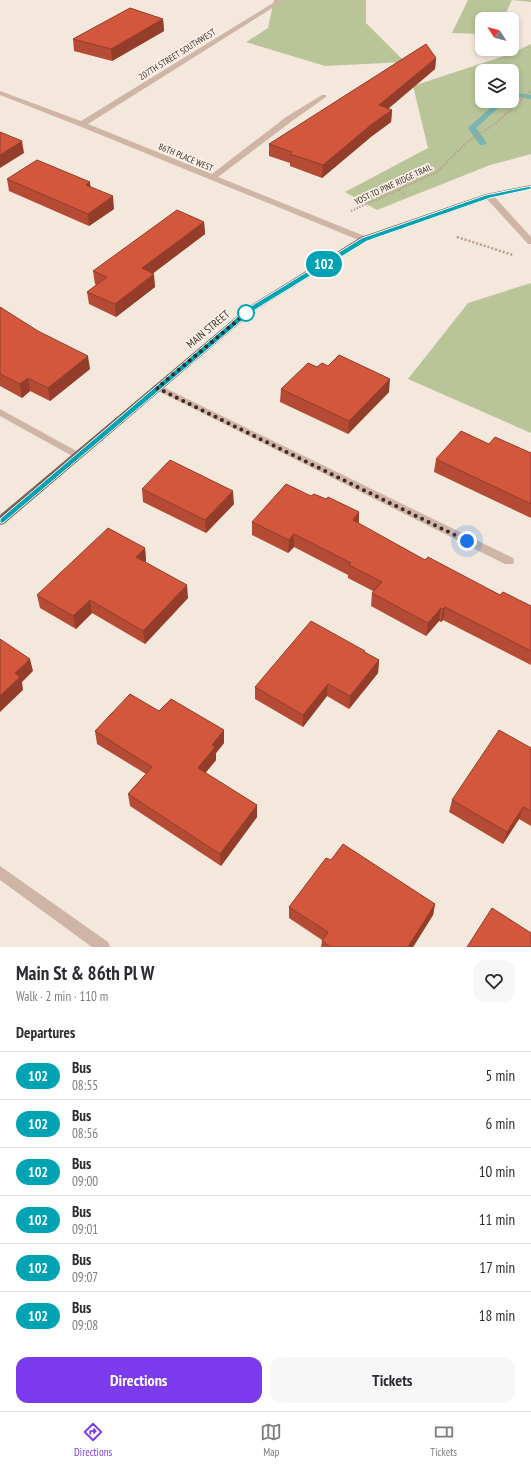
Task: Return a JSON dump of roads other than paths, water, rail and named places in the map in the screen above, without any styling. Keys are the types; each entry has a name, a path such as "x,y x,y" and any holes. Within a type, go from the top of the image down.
{"main road":[{"name":"MAIN STREET","path":"0,521 251,309 364,239 488,196 531,187"}],"street":[{"name":"207TH STREET SOUTHWEST","path":"82,124 282,0"},
{"name":"86TH PLACE WEST","path":"0,93 82,124 364,239"},
{"path":"212,178 290,119 324,96"},
{"path":"488,196 531,242"},
{"path":"157,388 509,561"},
{"path":"0,412 77,455"},
{"path":"0,872 103,947"}],"waterway":[{"path":"519,95 531,97"},
{"path":"483,143 472,128 494,108"}]}
